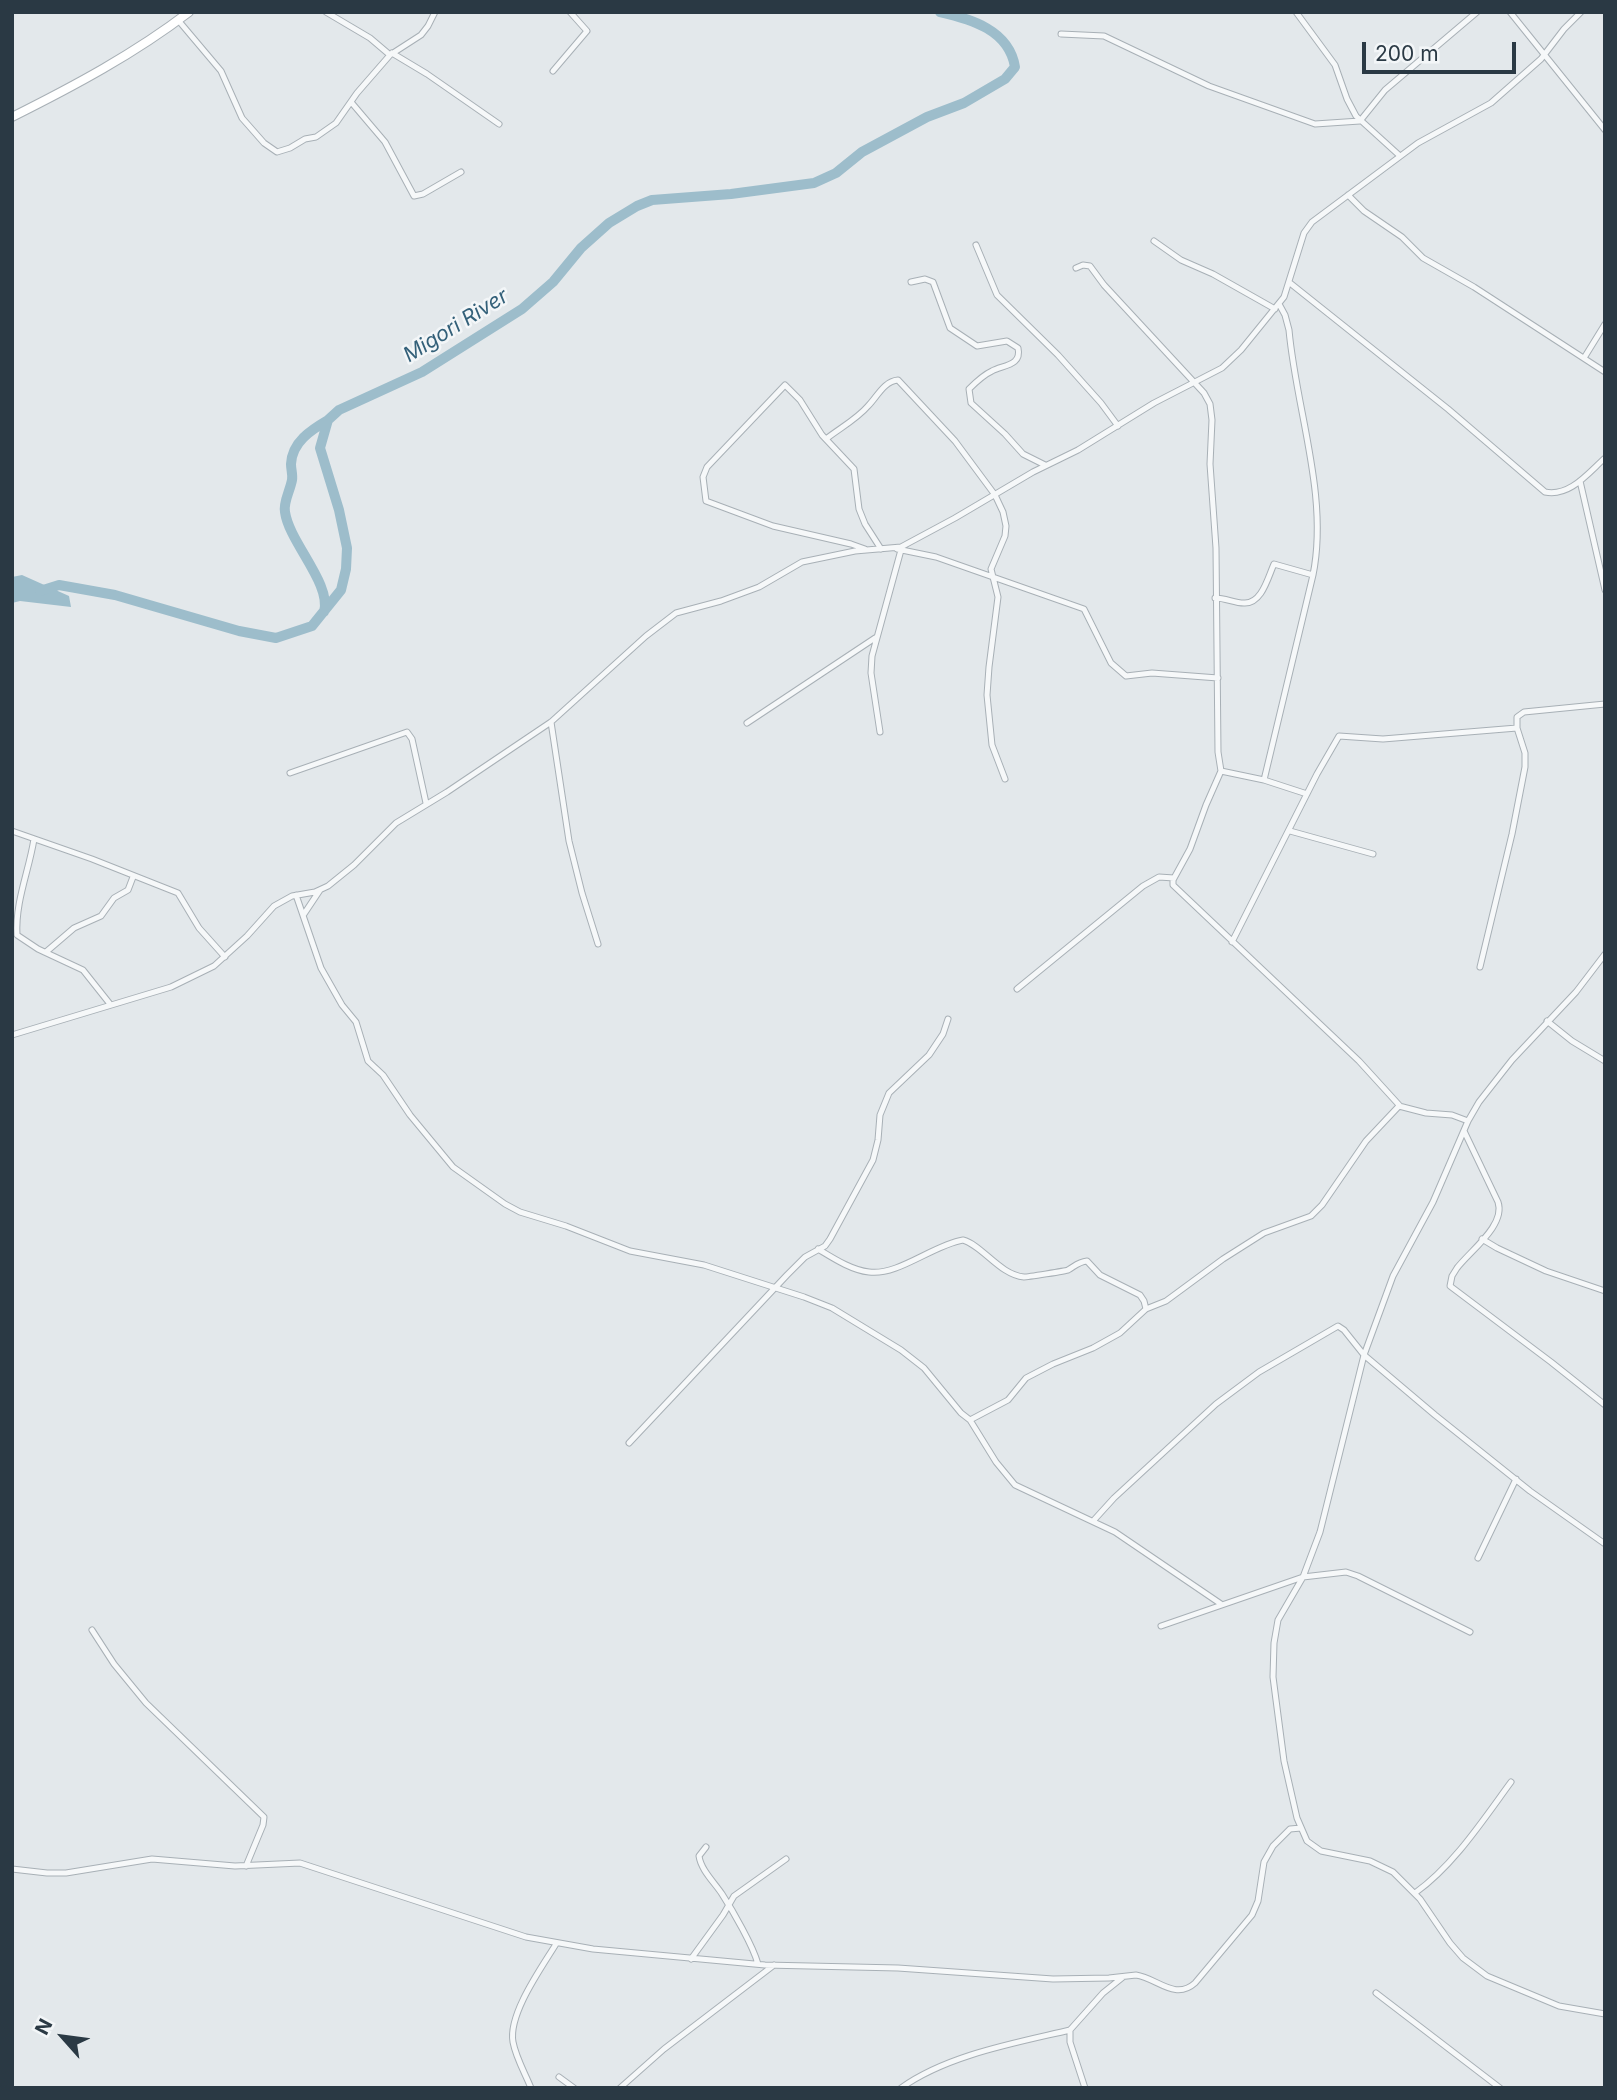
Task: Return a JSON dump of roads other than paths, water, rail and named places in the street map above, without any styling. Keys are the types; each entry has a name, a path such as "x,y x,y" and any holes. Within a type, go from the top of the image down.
{"street":[{"path":"12,117 69,89 189,12"},
{"path":"326,12 427,74 499,124"},
{"path":"178,20 221,71 242,118 274,151 290,148 334,126 391,54 421,35 435,12"},
{"path":"553,71 587,31 570,12"},
{"path":"1296,12 1335,65 1351,109 1360,121 1400,156"},
{"path":"1061,34 1104,36 1209,86 1315,124 1360,121 1385,90 1477,12"},
{"path":"1510,12 1605,130"},
{"path":"304,914 320,890 354,865 396,823 551,722 646,636 676,613 760,587 802,562 910,543 1078,450 1154,403 1222,368 1235,357 1277,307 1290,283 1307,228 1329,208 1428,136 1491,103 1545,54 1581,12"},
{"path":"351,102 385,142 414,196 423,194 461,172"},
{"path":"1348,195 1364,211 1408,242 1423,258 1605,372"},
{"path":"1154,241 1181,260 1277,307 1285,315 1289,330 1316,498 1318,549 1264,780"},
{"path":"976,245 997,295 1065,362 1118,426"},
{"path":"1076,268 1090,266 1104,285 1195,383 1206,397 1211,410 1210,464 1216,548 1218,752 1222,771 1173,883 1176,889 1359,1061 1400,1106 1426,1113 1452,1115 1468,1121"},
{"path":"911,282 925,279 933,282 948,326 971,343 980,346 1007,341 1018,348 1020,352 1017,360 979,380 969,389 968,397 1023,454 1045,466"},
{"path":"1290,283 1464,422 1541,489 1553,494 1559,493 1580,481 1605,458"},
{"path":"1584,358 1605,324"},
{"path":"826,439 868,407 893,380 898,380 947,431 995,495 1006,526 1003,543 991,569 999,593 989,667 988,721 992,745 1005,779"},
{"path":"865,550 851,544 764,523 706,499 703,477 707,467 785,385 800,400 826,439 856,471 856,499 859,509 868,530 881,549"},
{"path":"1580,481 1605,590"},
{"path":"891,548 936,557 1084,609 1108,659 1114,668 1125,676 1152,673 1218,678"},
{"path":"880,732 872,673 875,638 901,550"},
{"path":"1215,598 1252,602 1259,595 1274,564 1313,575"},
{"path":"747,723 875,638"},
{"path":"1480,967 1525,767 1525,753 1517,727 1517,717 1522,713 1605,704"},
{"path":"551,722 569,841 598,944"},
{"path":"1232,942 1339,736 1383,739 1517,727"},
{"path":"290,773 408,732 412,739 426,803"},
{"path":"1222,771 1264,780 1307,794"},
{"path":"12,831 178,893 199,928 225,957"},
{"path":"1290,831 1373,854"},
{"path":"34,839 23,882 16,932 23,941 83,970 110,1004"},
{"path":"46,953 74,928 101,916 114,898 128,890 133,877"},
{"path":"1017,989 1143,886 1159,877 1174,878"},
{"path":"12,1035 171,987 214,966 274,906 296,895 320,890"},
{"path":"296,895 321,968 342,1005 356,1022 368,1061 383,1075 410,1115 453,1167 505,1205 520,1212 566,1226 630,1251 695,1263 832,1308 901,1350 924,1368 961,1413 970,1420 996,1462 1015,1485 1094,1520 1144,1549 1221,1604"},
{"path":"1605,954 1576,992 1488,1089 1468,1121 1433,1202 1393,1276 1364,1355 1320,1532 1303,1577 1278,1620 1273,1677 1282,1749 1301,1828 1307,1841 1321,1851 1382,1865 1415,1893 1450,1943 1477,1970 1541,2000 1576,2010 1605,2014"},
{"path":"629,1443 805,1257 825,1246 873,1160 880,1115 888,1093 929,1055 943,1034 948,1019"},
{"path":"1547,1021 1572,1041 1605,1061"},
{"path":"970,1420 1008,1400 1026,1378 1120,1333 1146,1309 1166,1301 1264,1233 1300,1221 1317,1211 1354,1157 1400,1106"},
{"path":"1464,1131 1500,1209 1497,1222 1454,1272 1449,1284 1452,1289 1605,1405"},
{"path":"1482,1239 1546,1271 1605,1291"},
{"path":"817,1249 854,1268 870,1272 887,1270 963,1240 994,1262 1023,1277 1063,1272 1087,1261 1100,1275 1140,1295 1146,1309"},
{"path":"1094,1520 1216,1404 1266,1368 1338,1326 1344,1329 1364,1355 1516,1479 1605,1544"},
{"path":"1478,1558 1516,1479"},
{"path":"1161,1626 1303,1577 1337,1572 1353,1573 1470,1632"},
{"path":"92,1630 114,1664 153,1711 264,1817 246,1866"},
{"path":"1415,1893 1431,1880 1462,1845 1511,1782"},
{"path":"12,1869 66,1873 152,1859 246,1866 300,1863 474,1921 556,1944 774,1965 898,1968 1069,1979 1147,1976 1174,1990 1190,1988 1252,1916 1258,1901 1263,1866 1273,1846 1290,1829 1301,1828"},
{"path":"706,1847 699,1856 701,1864 728,1905 758,1964"},
{"path":"691,1959 741,1890 786,1859"},
{"path":"531,2088 514,2045 513,2029 526,1996 556,1944"},
{"path":"620,2088 664,2049 774,1965"},
{"path":"901,2088 924,2072 1005,2045 1069,2030 1103,1993 1126,1976"},
{"path":"1376,1993 1500,2088"},
{"path":"1069,2030 1070,2042 1085,2088"},
{"path":"559,2077 574,2088"}],"water":[{"path":"22,575 69,596 71,607 20,601 12,603 12,577"}],"waterway":[{"name":"Migori River","path":"40,591 59,585 115,595 239,631 276,638 312,626 341,590 346,569 347,548 339,510 320,448 328,420 339,410 422,372 522,309 553,282 581,248 609,223 637,206 652,200 731,194 814,183 836,173 862,152 927,117 964,103 1005,79 1015,67 1011,54 997,35 964,18 940,12"},
{"path":"324,612 322,589 288,524 285,508 292,480 291,464 295,449 309,433 328,420"}]}
